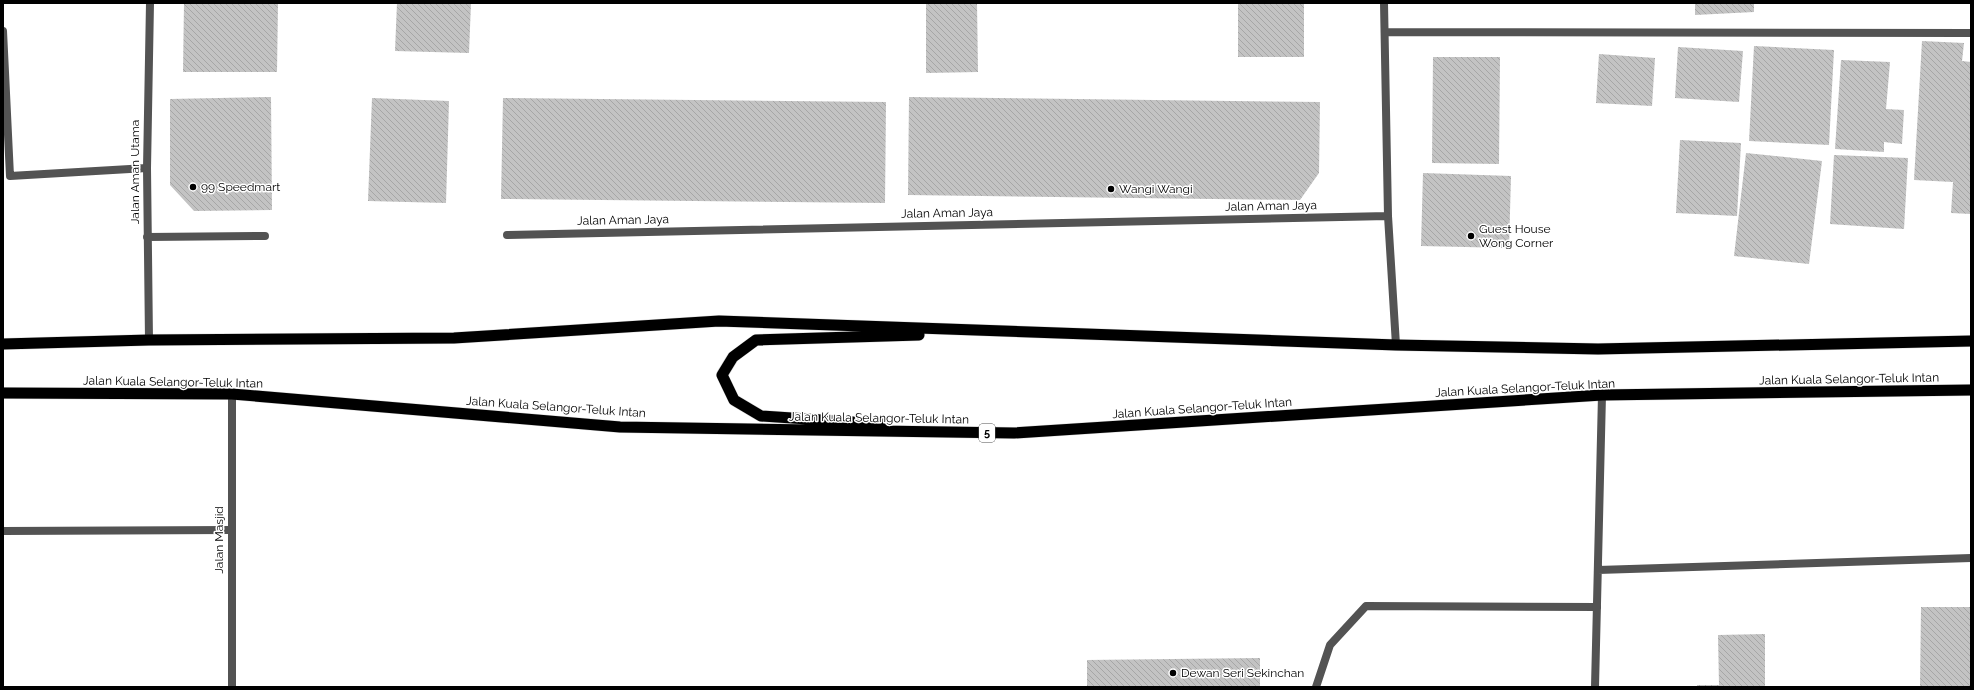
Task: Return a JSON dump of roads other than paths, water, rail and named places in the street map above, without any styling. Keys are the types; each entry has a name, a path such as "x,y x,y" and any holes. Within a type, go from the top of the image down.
{"highway":[{"path":"3,344 149,340 454,338 718,321 1396,345 1598,349 1971,341"},
{"path":"1014,433 761,416 734,400 722,375 733,357 756,340 1019,331"},
{"name":"Jalan Kuala Selangor-Teluk Intan","path":"3,393 232,394 620,427 1014,433 1602,395 1971,390"}],"street":[{"name":"Jalan Aman Utama","path":"149,340 147,168 150,3"},
{"path":"1384,3 1388,216 1396,345"},
{"path":"3,31 10,176 147,168"},
{"path":"1385,32 1971,33"},
{"name":"Jalan Aman Jaya","path":"507,235 1388,216"},
{"path":"147,237 265,236"},
{"name":"Jalan Masjid","path":"232,394 232,687"},
{"path":"1595,687 1602,395"},
{"path":"3,531 231,530"},
{"path":"1598,570 1971,558"},
{"path":"1316,687 1330,645 1366,606 1597,607"}],"place":[{"name":"99 Speedmart","path":"193,187"},
{"name":"Wangi Wangi","path":"1111,189"},
{"name":"Guest House Wong Corner","path":"1471,236"},
{"name":"Dewan Seri Sekinchan","path":"1173,673"}]}
